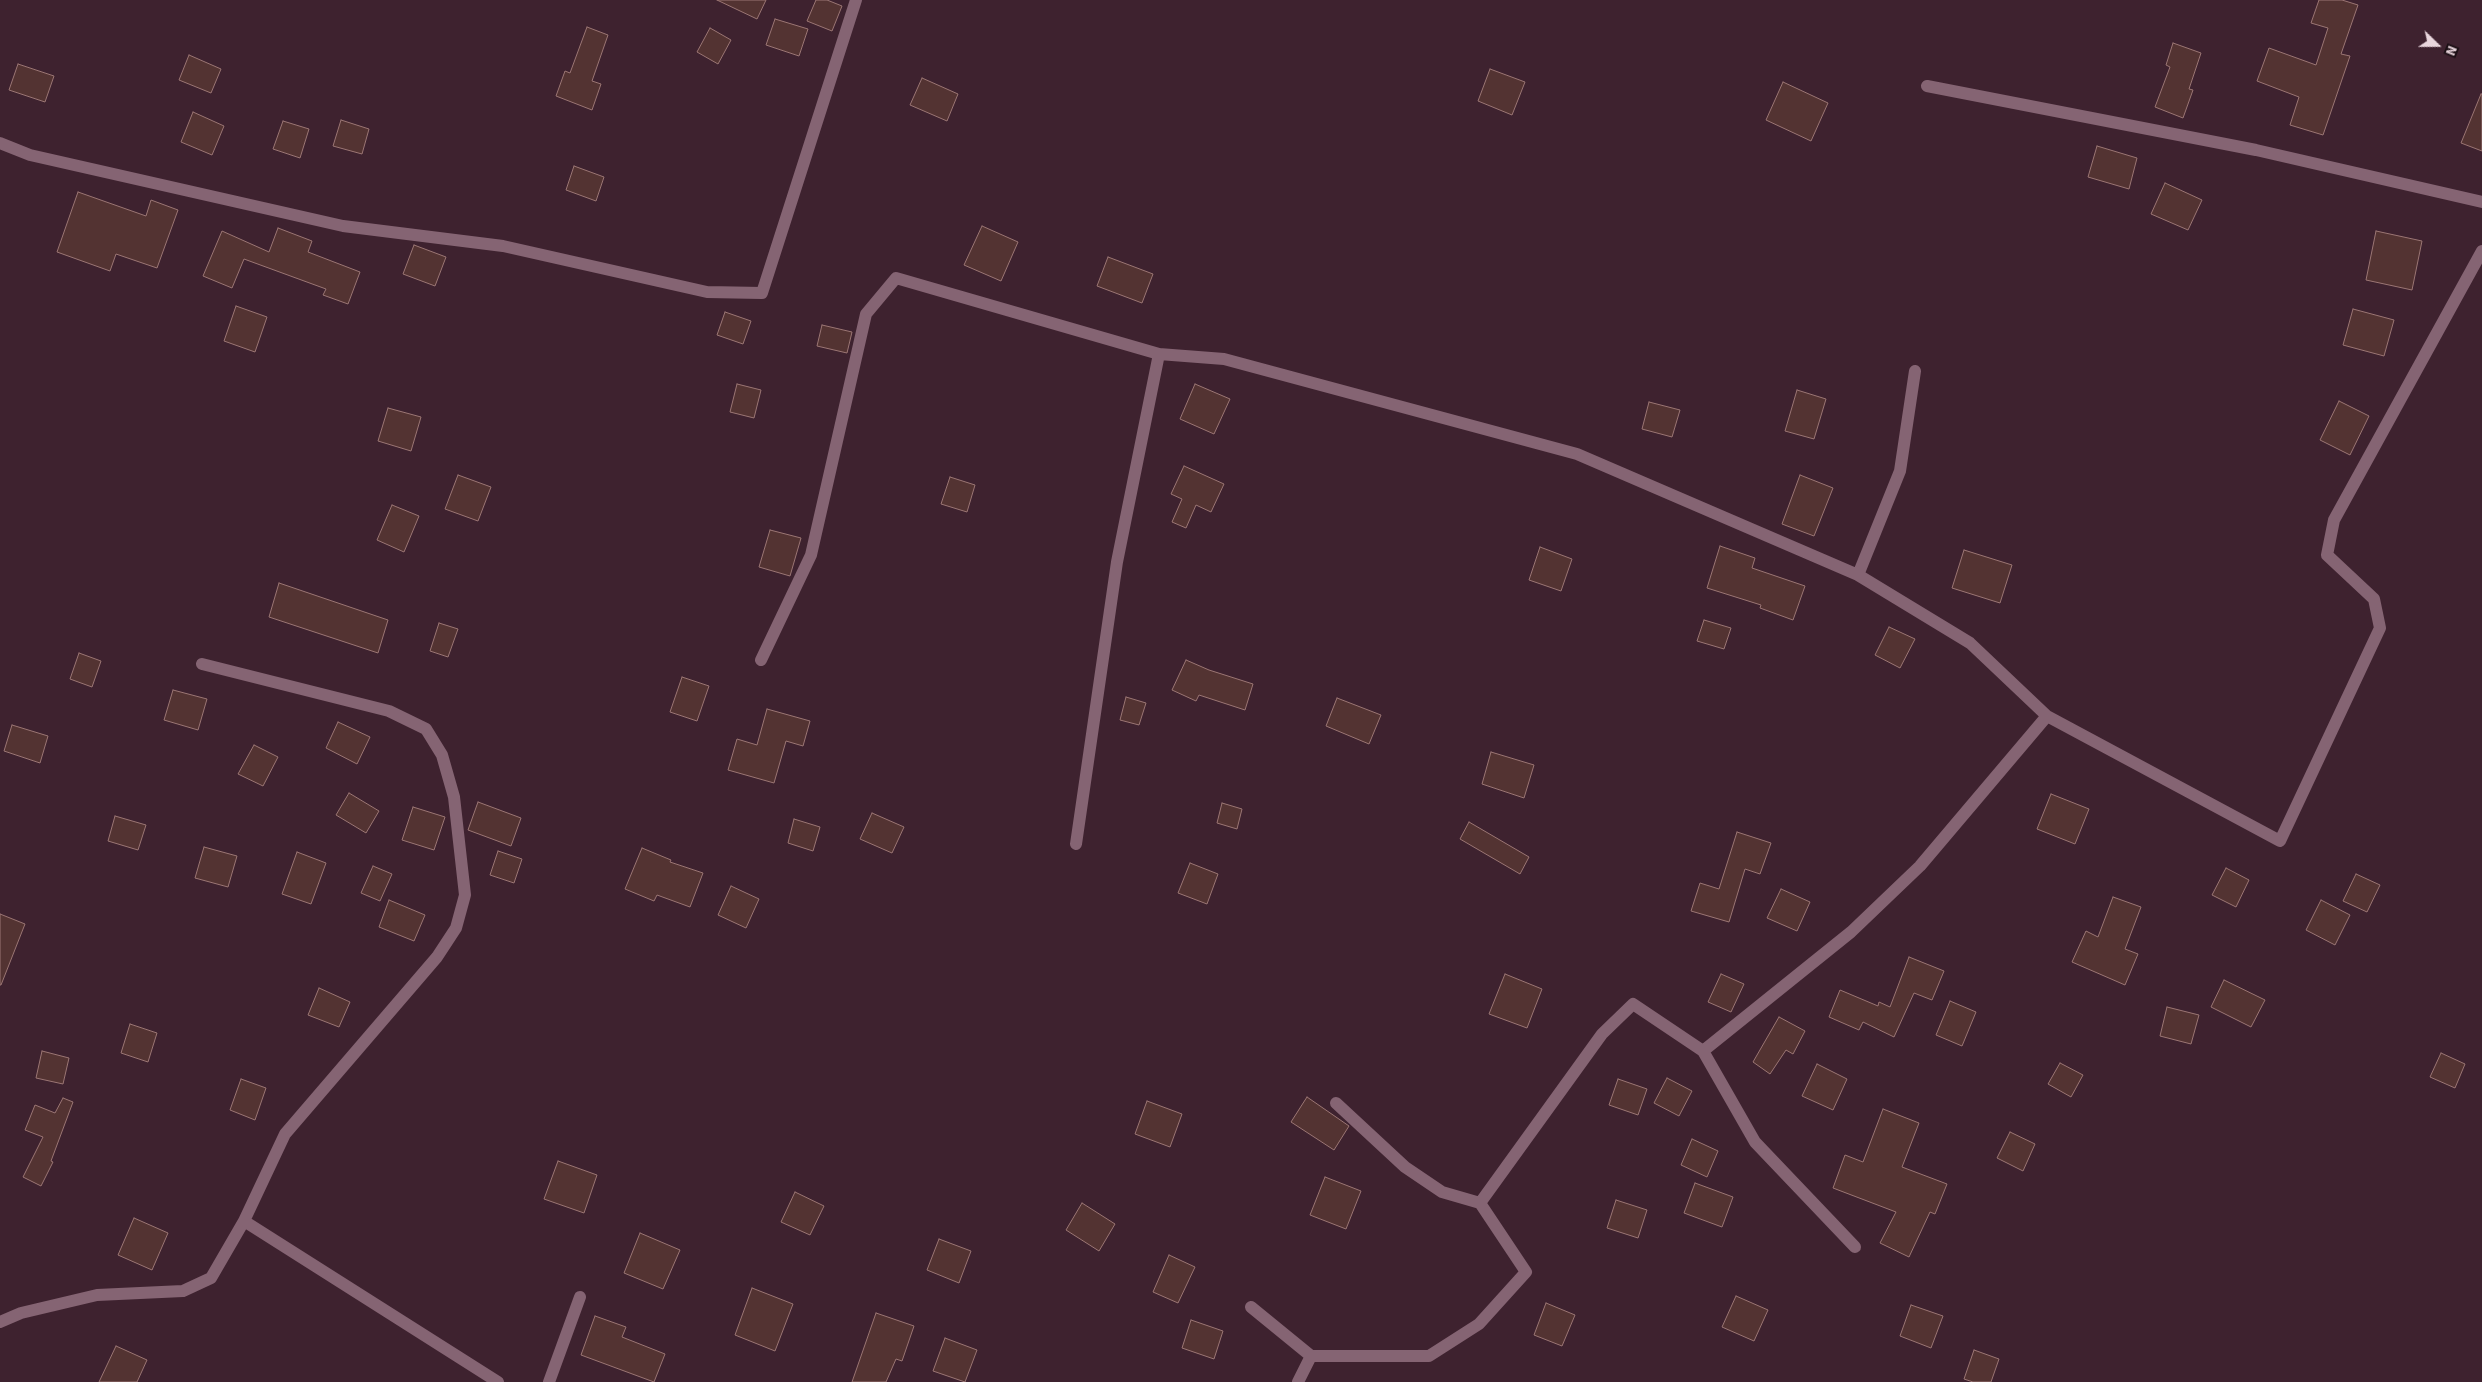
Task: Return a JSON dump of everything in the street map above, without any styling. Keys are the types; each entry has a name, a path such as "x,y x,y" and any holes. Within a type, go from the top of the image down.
{"street":[{"path":"0,143 30,155 343,226 503,246 707,292 762,294 856,0"},
{"path":"1927,86 2256,150 2482,202"},
{"path":"761,660 811,555 866,314 896,278 1159,354 1224,359 1577,454 1858,575 1970,643 2047,716 2280,841 2380,628 2374,599 2327,555 2334,520 2482,251"},
{"path":"1076,844 1117,562 1159,354"},
{"path":"1858,575 1900,471 1915,371"},
{"path":"0,1322 21,1313 97,1295 183,1291 211,1278 244,1221 285,1134 437,957 456,928 465,896 454,797 442,755 426,730 389,711 202,664"},
{"path":"1703,1051 1851,932 1920,866 2047,716"},
{"path":"1480,1203 1602,1034 1633,1004 1703,1051 1755,1142 1855,1247"},
{"path":"1251,1307 1311,1356 1430,1356 1479,1324 1526,1272 1480,1203 1442,1192 1405,1167 1336,1103"},
{"path":"244,1221 498,1382"},
{"path":"549,1382 580,1297"},
{"path":"1298,1382 1311,1356"}],"building":[{"path":"717,0 766,0 757,19"},
{"path":"816,0 827,0 842,6 832,31 807,21"},
{"path":"2319,0 2342,0 2358,5 2341,54 2350,56 2323,135 2290,125 2299,97 2257,81 2269,48 2316,65 2328,28 2311,23"},
{"path":"775,19 808,29 799,56 766,45"},
{"path":"587,27 608,35 592,81 601,84 592,110 556,96 565,71 570,73"},
{"path":"710,28 731,40 718,64 697,52"},
{"path":"2173,43 2201,53 2189,89 2193,90 2183,118 2155,107 2170,67 2166,65"},
{"path":"189,55 221,69 211,93 179,80"},
{"path":"18,64 54,76 45,102 9,90"},
{"path":"1490,69 1525,82 1512,115 1478,101"},
{"path":"922,78 958,94 947,121 910,105"},
{"path":"1783,82 1828,103 1811,141 1766,120"},
{"path":"2482,94 2482,151 2461,143"},
{"path":"193,112 224,126 212,155 181,142"},
{"path":"341,120 369,129 362,154 333,146"},
{"path":"283,121 309,129 300,158 273,149"},
{"path":"2097,146 2137,158 2129,189 2088,177"},
{"path":"574,166 604,177 596,201 566,190"},
{"path":"2165,183 2202,200 2188,230 2151,214"},
{"path":"78,192 146,216 151,200 178,210 157,268 116,254 110,271 57,252"},
{"path":"982,226 1018,242 1001,281 964,265"},
{"path":"278,228 312,241 308,252 360,272 348,304 323,295 326,289 244,259 232,288 203,276 222,231 269,252"},
{"path":"2376,231 2422,241 2412,290 2366,280"},
{"path":"414,245 446,257 435,286 403,274"},
{"path":"1108,257 1153,274 1142,303 1097,286"},
{"path":"236,306 267,317 255,352 224,341"},
{"path":"2353,309 2394,320 2384,356 2343,345"},
{"path":"725,312 751,321 743,344 717,335"},
{"path":"822,325 852,332 847,353 817,346"},
{"path":"737,384 761,390 754,418 730,412"},
{"path":"1195,384 1230,399 1214,434 1180,419"},
{"path":"1797,390 1826,399 1814,439 1785,431"},
{"path":"2339,401 2369,416 2350,455 2320,440"},
{"path":"1649,402 1680,410 1672,437 1642,429"},
{"path":"388,408 421,417 411,451 378,441"},
{"path":"1184,466 1224,484 1211,512 1196,505 1186,528 1172,522 1182,499 1171,494"},
{"path":"458,475 491,487 478,521 445,509"},
{"path":"1800,475 1833,488 1814,536 1782,524"},
{"path":"950,477 975,485 967,512 941,504"},
{"path":"392,505 419,516 404,552 377,540"},
{"path":"770,530 801,538 790,576 759,567"},
{"path":"1720,546 1755,558 1752,568 1805,586 1793,620 1760,608 1761,605 1707,588"},
{"path":"1540,547 1572,559 1561,591 1529,580"},
{"path":"1964,550 2012,565 2000,603 1952,588"},
{"path":"279,583 388,620 378,653 269,617"},
{"path":"1704,620 1731,628 1724,649 1697,641"},
{"path":"439,623 458,629 448,657 430,651"},
{"path":"1889,627 1915,639 1900,668 1875,655"},
{"path":"79,653 101,661 92,687 70,679"},
{"path":"1186,660 1209,670 1253,684 1245,710 1199,695 1196,701 1172,690"},
{"path":"682,677 709,686 697,721 670,712"},
{"path":"173,690 207,699 198,730 164,720"},
{"path":"1126,697 1146,703 1139,725 1120,720"},
{"path":"1337,698 1381,715 1369,744 1326,726"},
{"path":"767,709 810,721 803,746 786,741 774,783 728,770 737,739 757,745"},
{"path":"338,722 370,737 357,764 326,748"},
{"path":"12,725 48,736 40,763 4,751"},
{"path":"254,745 278,757 263,786 238,774"},
{"path":"1491,752 1534,765 1524,798 1482,784"},
{"path":"349,793 379,811 366,833 336,815"},
{"path":"2051,794 2089,809 2075,844 2037,829"},
{"path":"478,802 521,818 511,846 468,830"},
{"path":"1222,803 1242,809 1237,829 1217,823"},
{"path":"413,807 445,817 434,850 402,840"},
{"path":"872,813 904,827 892,853 860,839"},
{"path":"115,816 146,825 138,850 108,841"},
{"path":"794,819 820,827 813,851 788,843"},
{"path":"1469,822 1529,857 1520,874 1460,839"},
{"path":"1737,832 1771,843 1760,874 1745,869 1729,922 1691,911 1700,883 1719,889"},
{"path":"204,847 237,856 228,887 195,878"},
{"path":"642,848 671,860 670,862 703,873 690,907 657,895 654,901 625,889"},
{"path":"498,851 522,859 514,883 490,875"},
{"path":"297,852 326,863 311,904 282,894"},
{"path":"1190,863 1218,874 1207,904 1178,893"},
{"path":"373,866 392,874 380,901 361,893"},
{"path":"2226,868 2249,880 2236,907 2212,895"},
{"path":"2356,874 2380,885 2367,912 2343,901"},
{"path":"731,886 759,899 746,928 718,915"},
{"path":"1781,889 1810,902 1797,931 1767,918"},
{"path":"2113,897 2141,907 2125,949 2138,954 2125,985 2072,962 2086,931 2098,937"},
{"path":"389,900 425,915 414,941 379,927"},
{"path":"2321,900 2350,915 2335,945 2306,930"},
{"path":"0,914 25,924 1,985 0,985"},
{"path":"1909,957 1944,971 1932,1000 1914,993 1894,1037 1863,1022 1859,1030 1829,1017 1840,990 1878,1006 1879,1002 1890,1007"},
{"path":"1505,974 1542,989 1527,1028 1489,1014"},
{"path":"1721,974 1744,984 1731,1012 1708,1002"},
{"path":"2224,980 2265,1000 2251,1027 2211,1007"},
{"path":"319,988 350,1002 339,1027 308,1015"},
{"path":"1950,1001 1976,1012 1962,1046 1936,1035"},
{"path":"2167,1007 2199,1015 2191,1044 2160,1036"},
{"path":"1779,1017 1805,1031 1793,1054 1786,1050 1770,1074 1753,1062"},
{"path":"130,1024 157,1033 148,1062 121,1053"},
{"path":"42,1051 69,1058 63,1084 36,1078"},
{"path":"2441,1053 2465,1064 2455,1088 2430,1077"},
{"path":"2060,1063 2083,1075 2071,1097 2048,1084"},
{"path":"1817,1064 1847,1079 1833,1110 1802,1096"},
{"path":"1667,1078 1692,1091 1679,1116 1654,1103"},
{"path":"241,1079 266,1088 255,1120 230,1110"},
{"path":"1618,1079 1647,1089 1638,1115 1609,1105"},
{"path":"1307,1097 1349,1126 1334,1150 1291,1122"},
{"path":"63,1098 73,1102 51,1161 53,1162 41,1186 23,1177 43,1137 25,1130 35,1105 55,1113"},
{"path":"1147,1101 1182,1114 1170,1147 1135,1134"},
{"path":"1883,1109 1919,1123 1902,1167 1947,1184 1935,1214 1930,1212 1909,1257 1880,1243 1896,1212 1833,1188 1845,1155 1863,1162"},
{"path":"2010,1132 2035,1144 2023,1171 1997,1158"},
{"path":"1692,1139 1718,1151 1707,1177 1681,1165"},
{"path":"558,1161 597,1175 584,1213 544,1199"},
{"path":"1325,1177 1361,1191 1346,1229 1310,1215"},
{"path":"1695,1183 1733,1197 1722,1227 1684,1213"},
{"path":"795,1192 824,1206 810,1235 781,1222"},
{"path":"1616,1200 1647,1210 1638,1238 1607,1228"},
{"path":"1082,1203 1115,1224 1099,1251 1066,1230"},
{"path":"134,1218 168,1233 152,1270 118,1255"},
{"path":"640,1233 680,1250 663,1289 624,1273"},
{"path":"939,1239 971,1251 959,1283 927,1270"},
{"path":"1169,1255 1195,1267 1178,1303 1153,1292"},
{"path":"752,1288 793,1304 775,1351 735,1335"},
{"path":"1736,1296 1768,1310 1754,1341 1722,1327"},
{"path":"1546,1303 1575,1315 1562,1346 1534,1335"},
{"path":"1911,1305 1943,1316 1931,1348 1900,1336"},
{"path":"876,1313 914,1326 902,1361 896,1359 886,1382 852,1382"},
{"path":"595,1316 626,1327 622,1337 665,1354 654,1382 581,1355"},
{"path":"1191,1320 1223,1331 1214,1359 1182,1348"},
{"path":"945,1338 977,1350 965,1382 933,1371"},
{"path":"116,1346 147,1360 137,1382 99,1382"},
{"path":"1974,1350 1999,1359 1991,1382 1973,1382 1964,1379"}]}
